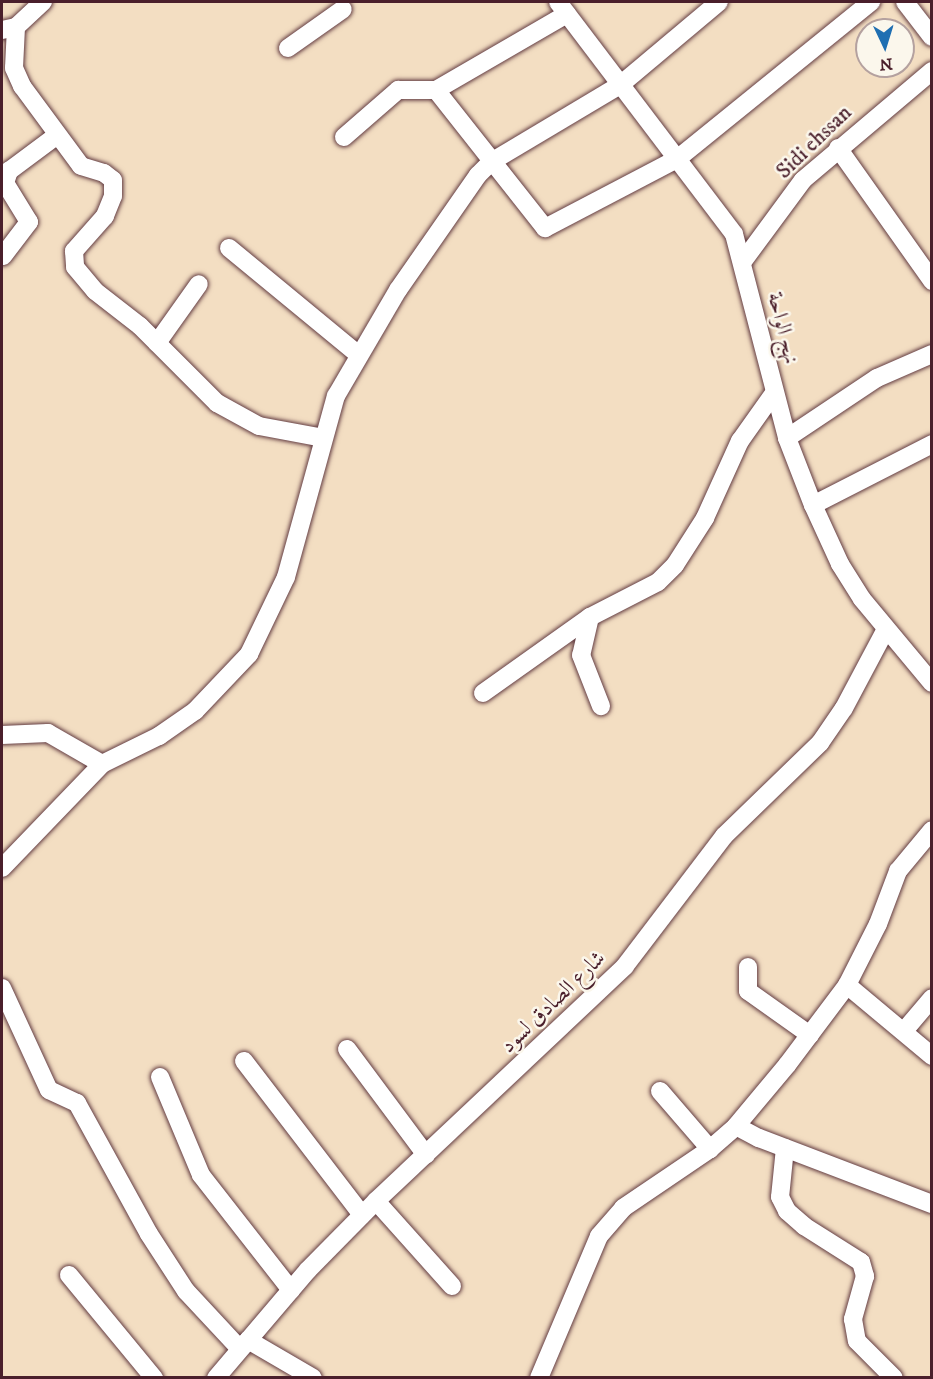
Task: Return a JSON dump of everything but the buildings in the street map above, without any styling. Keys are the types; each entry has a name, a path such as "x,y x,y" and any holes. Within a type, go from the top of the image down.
{"street":[{"path":"44,2 9,29 14,68 56,136 81,166 104,172 114,188 105,216 74,251 75,267 95,291 157,343 216,403 243,418 279,432 323,438"},
{"path":"2,868 102,764 149,741 195,711 249,654 286,577 336,396 358,355 452,207 491,162 620,86 719,2"},
{"path":"436,90 540,226 548,228 677,159 871,2"},
{"path":"905,2 932,37"},
{"path":"288,48 346,4"},
{"path":"344,137 398,90 436,90 566,7"},
{"name":"نهج الواحة","path":"566,7 620,86 734,234 744,260 774,393 787,438 813,506 840,564 885,631 932,683"},
{"name":"Sidi ehssan","path":"744,260 802,180 932,71"},
{"path":"3,256 29,222 5,183 9,171 56,136"},
{"path":"838,148 932,281"},
{"path":"229,248 358,355"},
{"path":"157,343 199,284"},
{"path":"787,438 878,378 932,354"},
{"path":"483,693 590,617 658,582 675,565 710,508 740,441 774,393"},
{"path":"813,506 932,444"},
{"path":"590,617 581,655 601,706"},
{"name":"شارع الصادق لسود","path":"216,1377 291,1290 362,1215 625,966 724,836 820,743 844,708 885,631"},
{"path":"2,735 20,732 48,732 102,764"},
{"path":"539,1377 590,1252 612,1219 710,1149 736,1126 847,986 878,924 898,871 932,830"},
{"path":"748,967 748,991 810,1035"},
{"path":"847,986 932,1056"},
{"path":"2,988 49,1090 77,1103 149,1234 186,1291 244,1345 313,1377"},
{"path":"904,1031 932,998"},
{"path":"347,1049 426,1155"},
{"path":"244,1061 362,1215"},
{"path":"160,1077 201,1175 291,1290"},
{"path":"660,1091 710,1149"},
{"path":"736,1126 785,1148 932,1204"},
{"path":"785,1148 780,1197 787,1212 804,1226 861,1262 866,1275 853,1319 857,1341 894,1377"},
{"path":"376,1201 452,1286"},
{"path":"69,1275 154,1377"}]}
